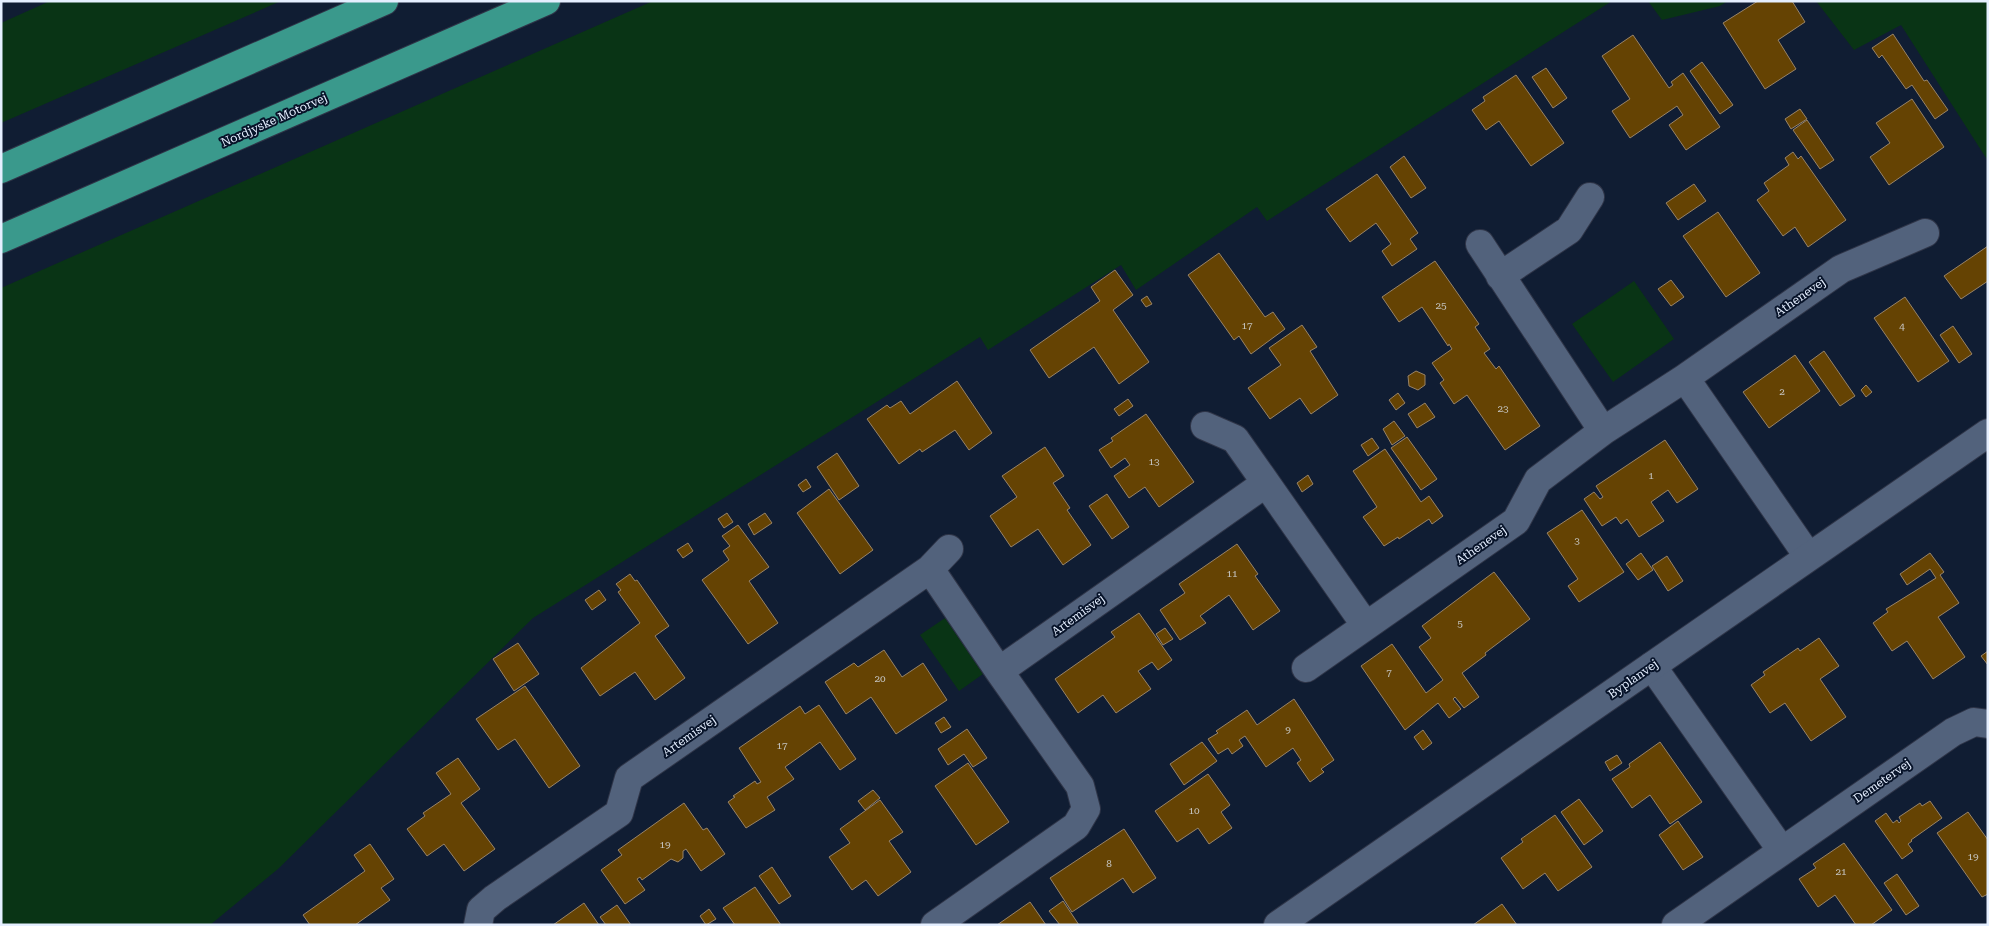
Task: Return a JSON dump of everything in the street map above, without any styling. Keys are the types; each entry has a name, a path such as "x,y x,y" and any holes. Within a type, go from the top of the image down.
{"highway":[{"path":"1,169 384,1"},
{"name":"Nordjyske Motorvej","path":"1,239 546,1"}],"street":[{"path":"1500,276 1569,230 1590,197"},
{"name":"Athenevej","path":"1306,668 1516,522 1538,480 1603,431 1685,378 1841,269 1925,233"},
{"path":"1480,244 1603,431"},
{"path":"1685,378 1808,556"},
{"path":"1206,426 1235,439 1366,626"},
{"name":"Byplanvej","path":"1278,925 1988,433"},
{"name":"Artemisvej","path":"1000,671 1266,483"},
{"name":"Artemisvej","path":"478,925 481,910 494,898 619,813 629,778 930,569 949,549"},
{"path":"930,569 1080,786 1086,809 1076,826 935,925"},
{"path":"1652,666 1782,851"},
{"name":"Demetervej","path":"1676,925 1953,732 1974,722 1988,724"}],"green space":[{"path":"50,1 281,1 1,123 1,23"},
{"path":"653,1 1612,1 1267,221 1257,207 1136,290 1121,265 988,350 980,337 533,618 278,869 210,925 1,925 1,288"},
{"path":"1648,1 1728,1 1720,6 1662,20"},
{"path":"1816,1 1988,1 1988,161 1901,25 1854,50"},
{"path":"1634,281 1674,339 1613,382 1572,324"},
{"path":"945,618 983,674 959,691 920,635"}],"building":[{"path":"1758,1 1792,1 1805,22 1778,40 1796,69 1765,89 1723,23"},
{"path":"1893,34 1924,81 1927,80 1948,110 1935,119 1912,85 1906,89 1882,55 1879,58 1872,48"},
{"path":"1633,35 1669,88 1673,85 1671,82 1683,73 1720,127 1686,150 1669,125 1683,115 1677,106 1630,138 1612,111 1630,99 1602,56"},
{"path":"1702,62 1733,105 1720,114 1690,71"},
{"path":"1546,68 1567,98 1553,108 1532,77"},
{"path":"1516,75 1564,143 1531,166 1499,121 1486,130 1472,110 1485,101 1483,97"},
{"path":"1912,99 1944,147 1889,185 1870,157 1890,143 1876,123"},
{"path":"1800,109 1807,119 1791,129 1785,119"},
{"path":"1807,120 1834,160 1820,169 1793,130"},
{"path":"1793,152 1798,159 1801,156 1846,220 1808,247 1795,227 1783,236 1757,200 1769,191 1764,183 1789,165 1785,158"},
{"path":"1404,156 1426,188 1411,198 1390,167"},
{"path":"1377,174 1418,233 1410,239 1417,249 1392,266 1382,251 1391,244 1376,223 1350,242 1326,209"},
{"path":"1694,184 1706,201 1678,220 1666,203"},
{"path":"1718,212 1760,273 1726,297 1683,236"},
{"path":"1988,246 1988,281 1961,299 1944,276"},
{"path":"1219,253 1265,317 1273,312 1285,329 1251,354 1239,336 1234,340 1188,275"},
{"path":"1435,261 1479,324 1475,327 1490,349 1484,353 1496,369 1499,366 1540,426 1505,450 1467,395 1454,404 1440,383 1444,380 1432,363 1452,349 1449,344 1448,346 1422,307 1399,322 1382,297"},
{"path":"1115,270 1133,295 1113,310 1149,362 1119,384 1094,347 1049,378 1030,350 1100,301 1091,287"},
{"path":"1671,280 1684,297 1671,306 1658,289"},
{"path":"1147,296 1152,304 1146,307 1141,300"},
{"path":"1905,297 1949,361 1918,382 1874,318"},
{"path":"1302,325 1317,347 1310,351 1338,395 1311,414 1300,398 1270,419 1248,388 1281,365 1269,348"},
{"path":"1953,326 1972,354 1959,363 1940,335"},
{"path":"1824,351 1855,396 1840,406 1809,362"},
{"path":"1795,355 1820,391 1769,428 1743,392"},
{"path":"1416,371 1425,375 1425,385 1418,390 1409,386 1408,376"},
{"path":"957,381 992,433 969,450 955,430 922,452 920,449 899,464 867,419 887,405 890,408 901,401 910,414"},
{"path":"1866,385 1872,392 1866,397 1861,390"},
{"path":"1398,393 1405,403 1396,410 1389,400"},
{"path":"1128,399 1133,406 1119,416 1114,409"},
{"path":"1425,403 1435,417 1417,428 1408,414"},
{"path":"1146,414 1194,482 1159,507 1145,487 1129,498 1114,476 1130,465 1125,458 1111,468 1099,450 1113,441 1111,438"},
{"path":"1394,421 1405,436 1392,445 1383,429"},
{"path":"1407,437 1437,479 1421,490 1391,448"},
{"path":"1372,438 1379,448 1368,456 1361,445"},
{"path":"1665,440 1698,489 1677,503 1668,490 1651,502 1664,521 1639,537 1627,519 1621,524 1616,517 1602,526 1584,499 1594,492 1600,499 1603,497 1596,486"},
{"path":"1045,447 1064,476 1053,483 1070,508 1067,510 1091,545 1063,565 1038,529 1011,547 990,516 1017,497 1002,476"},
{"path":"1385,449 1421,502 1429,496 1443,516 1432,524 1429,519 1399,539 1398,537 1384,546 1363,517 1377,507 1353,471"},
{"path":"837,453 859,486 839,500 817,467"},
{"path":"1308,475 1313,484 1302,492 1297,483"},
{"path":"806,479 811,487 803,492 798,485"},
{"path":"829,489 873,550 840,574 797,513"},
{"path":"1107,494 1129,527 1112,539 1089,506"},
{"path":"1582,510 1624,572 1579,602 1568,586 1578,579 1547,533"},
{"path":"727,513 733,522 724,528 718,519"},
{"path":"765,513 772,523 754,535 748,524"},
{"path":"738,525 769,567 749,581 778,623 748,644 702,580 729,560 723,551 730,546 722,536"},
{"path":"688,543 693,551 683,558 677,550"},
{"path":"1237,544 1258,574 1255,576 1280,611 1253,630 1229,595 1200,616 1206,623 1180,640 1160,610 1185,593 1179,584"},
{"path":"1641,553 1653,570 1638,580 1626,564"},
{"path":"1930,553 1944,572 1940,575 1959,603 1938,617 1965,657 1933,679 1907,641 1892,651 1873,623 1888,612 1886,609 1936,578 1930,569 1907,585 1900,574"},
{"path":"1667,556 1683,581 1668,591 1652,566"},
{"path":"1494,572 1530,619 1462,673 1479,697 1464,708 1455,697 1453,699 1461,709 1449,718 1438,703 1405,730 1361,666 1392,644 1426,693 1443,680 1419,647 1431,638 1422,626"},
{"path":"630,574 635,581 637,580 669,626 655,636 685,678 655,700 635,672 600,696 581,668 640,623 618,592 621,590 616,584"},
{"path":"599,590 606,600 592,610 585,600"},
{"path":"1139,613 1172,660 1158,670 1152,662 1138,671 1151,689 1116,713 1103,695 1078,713 1055,679 1115,637 1111,632"},
{"path":"1165,628 1173,639 1163,645 1156,634"},
{"path":"1819,638 1839,666 1820,679 1846,717 1811,741 1785,703 1770,713 1751,685 1765,675 1763,672 1798,648 1800,651"},
{"path":"518,643 539,674 514,691 493,659"},
{"path":"884,650 902,677 923,663 947,700 896,734 871,697 846,714 825,682 854,663 858,667"},
{"path":"1988,651 1988,665 1981,656"},
{"path":"525,686 580,766 549,788 515,739 498,750 476,719"},
{"path":"1294,699 1334,760 1321,769 1324,772 1310,782 1297,763 1301,760 1293,748 1266,767 1245,736 1239,740 1243,746 1232,754 1228,748 1218,754 1208,739 1218,733 1216,731 1247,710 1257,725"},
{"path":"819,705 856,759 840,770 820,742 785,767 794,779 767,797 775,810 746,828 728,802 735,797 733,796 755,781 757,784 761,782 739,748 800,706 805,714"},
{"path":"944,717 951,727 941,733 935,723"},
{"path":"967,729 987,758 973,767 964,754 948,765 938,749"},
{"path":"1423,730 1432,743 1423,750 1414,737"},
{"path":"1202,742 1217,761 1184,785 1170,764"},
{"path":"1660,742 1702,802 1670,824 1650,795 1632,808 1612,779 1630,767 1629,764"},
{"path":"1617,755 1622,763 1610,771 1605,762"},
{"path":"458,758 480,789 461,803 495,849 464,871 444,844 427,856 407,829 425,816 423,813 451,794 436,773"},
{"path":"968,763 1009,822 976,845 935,786"},
{"path":"1208,774 1230,805 1221,812 1232,828 1209,844 1198,828 1177,842 1155,811"},
{"path":"873,790 880,798 865,810 858,801"},
{"path":"1579,799 1603,831 1584,845 1561,812"},
{"path":"880,800 903,832 889,841 911,872 878,896 866,880 852,890 829,857 850,843 840,829"},
{"path":"1930,801 1942,818 1911,840 1908,844 1913,851 1902,859 1875,821 1886,813 1893,823 1897,820 1899,823 1901,821 1899,817 1920,803 1922,806"},
{"path":"684,803 703,830 707,828 725,854 701,871 686,849 683,851 683,858 678,862 671,859 642,880 640,877 637,879 645,890 625,904 601,870 622,855 618,850"},
{"path":"1968,812 1988,840 1988,894 1982,897 1937,833"},
{"path":"1555,815 1592,867 1558,891 1545,873 1523,889 1501,858 1523,842 1521,839"},
{"path":"1678,821 1703,857 1683,870 1659,835"},
{"path":"1124,829 1156,878 1133,893 1123,878 1072,912 1050,878"},
{"path":"1844,843 1892,910 1871,925 1856,925 1835,895 1818,907 1799,879 1816,868 1813,864"},
{"path":"370,844 394,879 381,888 390,900 355,925 310,925 303,915 365,871 354,855"},
{"path":"772,867 791,896 779,904 759,876"},
{"path":"1897,874 1919,906 1906,915 1884,883"},
{"path":"755,887 781,925 735,925 723,908"},
{"path":"1063,901 1079,925 1060,925 1049,911"},
{"path":"1030,902 1046,925 997,925"},
{"path":"584,903 599,925 553,925"},
{"path":"1502,904 1517,925 1473,925"},
{"path":"617,905 631,925 606,925 600,917"},
{"path":"709,909 716,919 706,925 700,916"}]}
